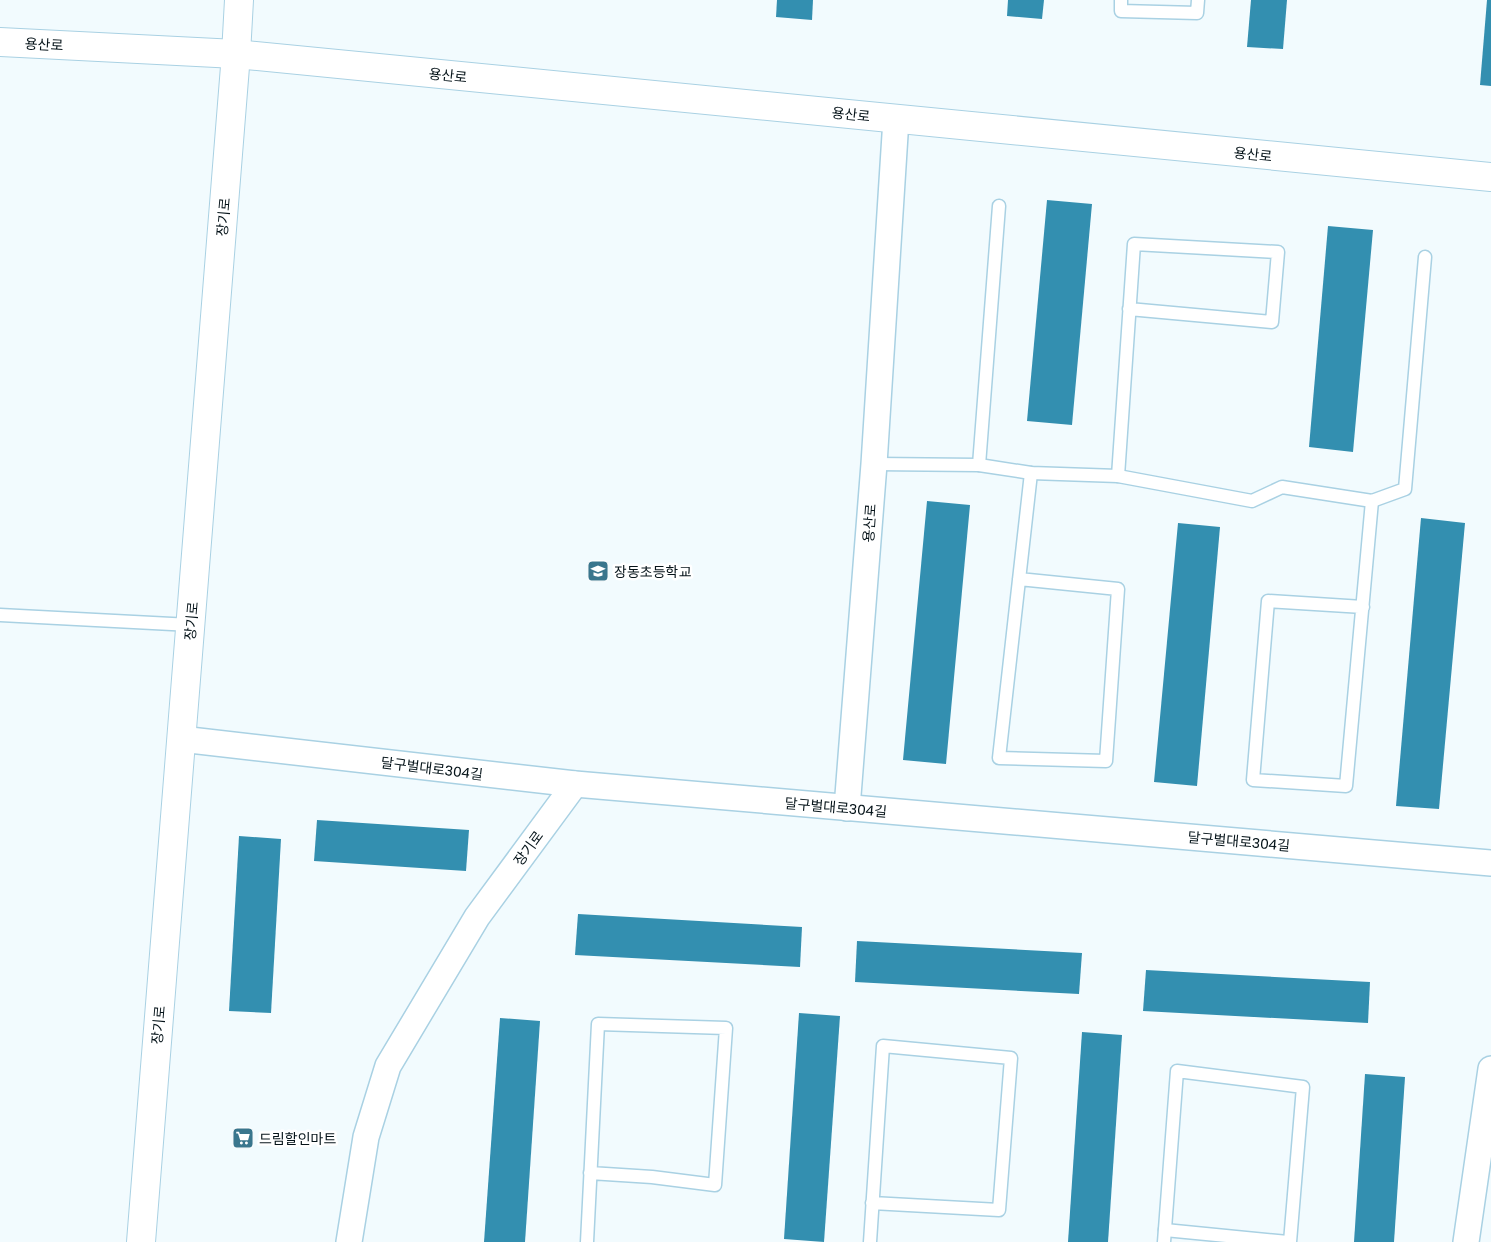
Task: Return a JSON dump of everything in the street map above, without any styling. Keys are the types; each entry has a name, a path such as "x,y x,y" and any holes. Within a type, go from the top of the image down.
{"main road":[{"name":"장기로","path":"141,1242 239,0"},
{"name":"용산로","path":"0,42 236,54 1491,177"}],"street":[{"name":"용산로","path":"847,808 874,464 896,119"},
{"name":"달구벌대로304길","path":"181,739 575,784 1491,863"},
{"name":"장기로","path":"349,1242 366,1137 388,1066 477,917 575,784"},
{"path":"1466,1242 1491,1069"}],"lane":[{"path":"1121,0 1120,11 1197,13 1198,0"},
{"path":"978,465 999,206"},
{"path":"1118,476 1129,309 1134,244 1278,252 1272,322 1129,309"},
{"path":"874,464 978,465 1031,473 1118,476 1252,501 1282,487 1372,501 1405,489 1425,257"},
{"path":"1019,579 1118,589 1106,761 999,758 1019,579 1031,473"},
{"path":"1362,608 1268,601 1253,780 1346,786 1372,501"},
{"path":"0,615 191,625"},
{"path":"587,1242 590,1173 598,1024 726,1028 715,1185 652,1177 590,1173"},
{"path":"870,1242 872,1203 883,1046 1011,1058 999,1210 872,1203"},
{"path":"1177,1071 1303,1087 1289,1242 1165,1236 1177,1071"}],"building":[{"path":"777,0 813,0 812,20 776,17"},
{"path":"1008,0 1044,0 1042,19 1007,16"},
{"path":"1251,0 1287,0 1283,49 1247,47"},
{"path":"1487,0 1491,0 1491,86 1480,85"},
{"path":"1047,200 1092,204 1072,425 1027,421"},
{"path":"1328,226 1373,230 1353,452 1309,447"},
{"path":"927,501 970,505 946,764 903,760"},
{"path":"1421,518 1465,523 1439,809 1396,806"},
{"path":"1178,523 1220,527 1197,786 1154,782"},
{"path":"317,820 469,830 466,871 314,861"},
{"path":"239,836 281,839 271,1013 229,1011"},
{"path":"578,914 802,927 800,967 575,955"},
{"path":"857,941 1082,953 1079,994 855,982"},
{"path":"1146,970 1370,982 1368,1023 1143,1011"},
{"path":"799,1013 840,1016 824,1242 784,1239"},
{"path":"500,1018 540,1021 525,1242 484,1242"},
{"path":"1082,1032 1122,1035 1108,1242 1068,1242"},
{"path":"1365,1074 1405,1077 1394,1242 1354,1242"}],"place":[{"name":"장동초등학교","path":"598,571"},
{"name":"드림할인마트","path":"243,1138"}]}
